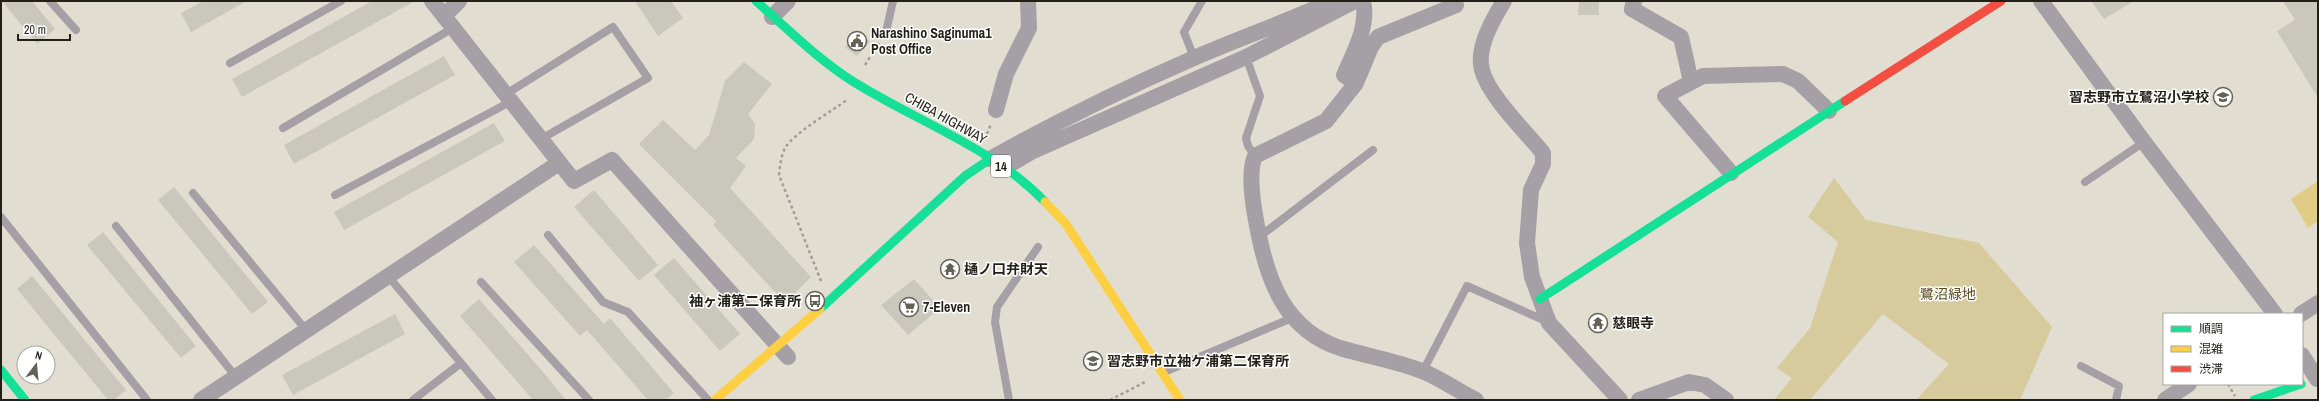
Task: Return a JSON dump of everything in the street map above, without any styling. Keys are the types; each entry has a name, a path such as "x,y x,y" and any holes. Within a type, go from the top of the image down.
{"main road":[{"name":"CHIBA HIGHWAY","path":"756,1 772,17 847,77 1026,182 1066,224 1180,400"},
{"path":"1540,299 1731,173 2001,1"},
{"path":"715,400 785,354 965,176 997,166"},
{"path":"1,370 25,400"},
{"path":"2254,400 2298,385"}],"street":[{"path":"432,1 574,182 612,160 785,354"},
{"path":"448,22 459,1"},
{"path":"772,17 788,1"},
{"path":"996,110 1006,74 1029,28 1028,1"},
{"path":"997,166 1020,142 1194,58 1282,24 1332,1"},
{"path":"997,166 1246,57 1355,1"},
{"path":"1356,83 1344,75 1362,33 1365,10 1363,1"},
{"path":"1504,1 1488,33 1481,57 1482,69 1490,88 1543,153 1543,164 1531,190 1527,243 1532,277 1549,323 1620,400"},
{"path":"1634,1 1632,9 1681,37 1691,82"},
{"path":"2041,1 2144,142 2274,313"},
{"path":"1456,6 1378,37 1371,47 1356,83 1326,120 1255,156 1251,171 1259,236 1269,275 1292,318 1312,336 1339,347 1423,371 1476,400"},
{"path":"1731,173 1665,96 1703,76 1783,74 1798,81 1829,111"},
{"path":"201,400 559,163"},
{"path":"2303,313 2318,304"},
{"path":"2303,358 2310,381"},
{"path":"1639,400 1689,382 1704,385 1726,400"},
{"path":"2165,400 2188,385"}],"lane":[{"path":"50,1 76,30"},
{"path":"230,63 341,1"},
{"path":"886,32 893,1"},
{"path":"1194,58 1184,32 1202,1"},
{"path":"283,128 448,22"},
{"path":"335,195 509,98 613,27 648,78 541,139"},
{"path":"1246,57 1260,96 1246,138 1248,146 1255,156"},
{"path":"2085,182 2144,142"},
{"path":"1259,236 1373,150"},
{"path":"193,193 306,330"},
{"path":"1,217 147,400"},
{"path":"116,226 236,377"},
{"path":"548,235 603,302 628,312 708,400"},
{"path":"1010,400 995,322 997,307 1038,247"},
{"path":"388,276 492,400"},
{"path":"481,282 589,400"},
{"path":"1423,371 1467,286 1549,323"},
{"path":"1163,373 1292,318"},
{"path":"413,400 461,363"},
{"path":"2081,366 2119,386 2116,400"}],"path":[{"path":"863,67 886,32"},
{"path":"822,282 779,175 781,160 786,147 797,136 849,99"},
{"path":"1110,400 1163,373"},
{"path":"2229,385 2237,400"}],"green space":[{"name":"鷺沼緑地","path":"1834,178 1866,220 1979,243 2052,327 2020,400 1916,400 1949,364 1883,314 1810,400 1774,400 1792,378 1777,368 1810,328 1838,242 1808,217"}],"shaded area":[{"path":"2318,181 2318,221 2308,228 2291,199"}],"building":[{"path":"2,1 32,1 55,29 37,44"},
{"path":"203,1 247,1 191,32 181,13"},
{"path":"372,1 415,1 242,97 232,79"},
{"path":"635,1 671,1 683,18 658,36"},
{"path":"1579,1 1599,1 1599,15 1578,15"},
{"path":"2091,1 2134,1 2104,19"},
{"path":"2283,1 2318,1 2318,98 2277,31 2295,20"},
{"path":"858,32 870,41 857,56 845,47"},
{"path":"444,56 455,75 294,164 284,145"},
{"path":"744,62 772,84 748,114 755,124 754,139 736,158 746,166 730,188 811,277 785,303 713,225 716,221 639,144 663,120 695,150 709,135 725,81"},
{"path":"494,123 505,141 344,230 334,212"},
{"path":"174,187 268,302 252,314 158,200"},
{"path":"594,190 658,265 639,281 574,207"},
{"path":"103,232 196,346 181,358 87,245"},
{"path":"534,245 604,324 610,318 674,393 665,400 648,400 587,330 580,336 514,262"},
{"path":"674,258 740,334 720,351 654,275"},
{"path":"32,276 126,390 114,400 108,400 17,289"},
{"path":"914,279 940,308 908,335 881,305"},
{"path":"479,299 566,400 533,400 460,316"},
{"path":"395,314 405,334 293,395 282,375"}],"traffic: fast":[{"path":"756,1 811,50 846,77 976,149 1024,182 1045,202"},
{"path":"1540,299 1845,101"},
{"path":"820,309 965,176 990,159"},
{"path":"1,370 25,400"},
{"path":"2254,400 2298,385"}],"traffic: slow":[{"path":"1045,202 1066,224 1180,400"},
{"path":"715,400 820,309"}],"traffic: jam":[{"path":"1845,101 2001,1"}],"place":[{"name":"Narashino Saginuma1 Post Office","path":"857,41"},
{"name":"習志野市立鷺沼小学校","path":"2223,97"},
{"name":"樋ノ口弁財天","path":"950,269"},
{"name":"袖ヶ浦第二保育所","path":"815,301"},
{"name":"7-Eleven","path":"909,307"},
{"name":"慈眼寺","path":"1598,323"},
{"name":"習志野市立袖ケ浦第二保育所","path":"1093,361"}]}
